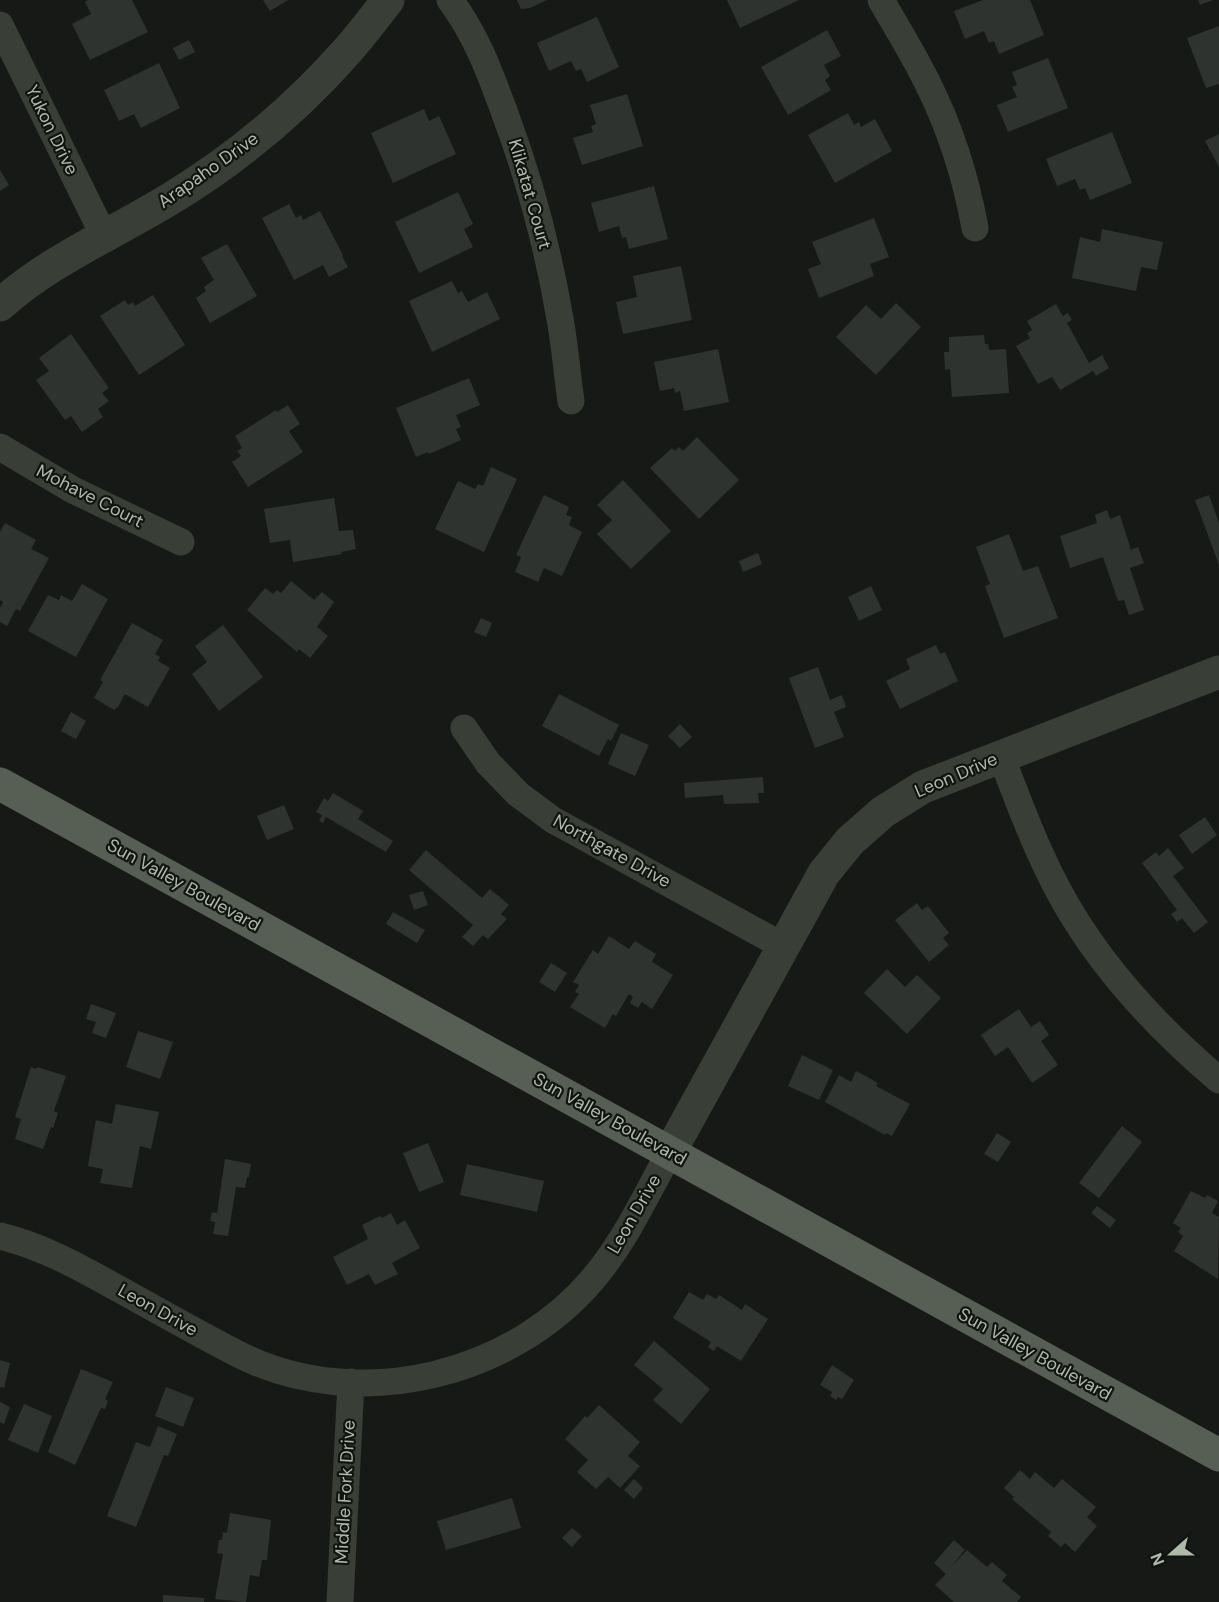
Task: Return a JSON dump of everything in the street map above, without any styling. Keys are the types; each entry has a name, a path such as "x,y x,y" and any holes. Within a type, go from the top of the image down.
{"main road":[{"name":"Sun Valley Boulevard","path":"0,784 1219,1455"}],"street":[{"name":"Arapaho Drive","path":"0,305 52,266 171,199 236,154 294,106 348,50 388,0"},
{"name":"Klikatat Court","path":"450,0 467,23 486,62 519,151 542,233 560,320 571,401"},
{"path":"881,0 928,84 952,141 970,198 975,228"},
{"name":"Yukon Drive","path":"3,40 104,236"},
{"name":"Mohave Court","path":"0,447 73,490 182,542"},
{"name":"Leon Drive","path":"0,1236 48,1252 242,1356 286,1372 332,1381 394,1382 441,1373 488,1357 528,1335 568,1305 600,1270 625,1234 824,873 850,841 883,812 923,787 1219,672"},
{"name":"Northgate Drive","path":"464,728 488,763 510,787 553,820 783,946"},
{"path":"1001,756 1028,827 1056,886 1091,944 1128,991 1172,1039 1219,1080"},
{"name":"Middle Fork Drive","path":"340,1602 351,1382"}],"building":[{"path":"88,0 132,0 148,32 90,60 72,24 91,14 85,2"},
{"path":"263,0 288,0 270,11"},
{"path":"517,0 547,0 530,8 521,9"},
{"path":"727,0 799,0 740,28"},
{"path":"983,0 1030,0 1044,35 999,54 994,41 989,43 984,31 965,39 954,11"},
{"path":"1198,0 1213,0 1200,5"},
{"path":"597,17 619,67 587,82 581,69 576,71 571,61 549,71 537,43"},
{"path":"1219,26 1219,84 1206,88 1187,38"},
{"path":"827,30 841,56 824,65 830,76 825,80 831,90 788,115 761,67"},
{"path":"189,40 195,52 179,60 173,48"},
{"path":"1048,58 1068,108 1008,132 997,105 1017,97 1012,87 1017,85 1012,72"},
{"path":"159,63 180,108 141,128 134,114 119,121 104,90"},
{"path":"627,94 643,146 582,165 573,138 593,132 591,126 596,124 590,105"},
{"path":"424,109 429,121 439,116 456,154 393,183 371,133"},
{"path":"848,113 854,125 859,122 861,127 875,119 892,151 835,183 808,135"},
{"path":"1112,132 1132,183 1090,200 1085,188 1080,190 1075,179 1057,186 1046,159"},
{"path":"1219,134 1219,167 1205,141"},
{"path":"0,170 9,185 0,191"},
{"path":"654,186 668,239 629,249 626,237 622,238 619,226 599,232 591,203"},
{"path":"458,192 473,224 464,229 473,247 419,273 395,222"},
{"path":"289,204 296,218 301,215 303,220 320,211 348,267 329,277 323,265 294,280 262,218"},
{"path":"874,218 889,257 870,264 874,276 819,298 808,269 821,264 812,242"},
{"path":"1102,229 1163,242 1157,270 1141,267 1136,291 1072,278 1080,237 1100,242"},
{"path":"227,244 257,296 210,323 196,298 206,291 204,287 214,280 201,258"},
{"path":"681,266 692,320 623,334 616,302 637,297 633,276"},
{"path":"452,281 458,293 462,291 468,302 487,292 500,319 432,352 409,301"},
{"path":"153,295 185,345 139,375 100,316 125,300 128,305 133,302 135,306"},
{"path":"896,303 921,327 876,375 836,337 866,305 881,319"},
{"path":"1056,304 1063,316 1068,313 1072,320 1067,323 1089,363 1102,355 1109,368 1096,376 1093,371 1060,390 1052,377 1038,384 1016,346 1030,338 1027,333 1032,330 1027,321"},
{"path":"71,334 109,388 102,393 109,401 98,409 103,417 82,432 71,416 65,420 36,380 49,371 39,358"},
{"path":"984,335 985,344 988,344 989,350 1006,349 1009,393 952,397 950,369 945,370 944,352 949,352 949,337"},
{"path":"718,349 729,402 684,411 680,391 675,393 674,388 660,391 654,362"},
{"path":"469,378 480,405 456,415 461,427 456,429 461,440 416,457 396,408"},
{"path":"288,405 300,424 289,431 303,452 248,487 232,462 241,456 237,451 242,448 235,436"},
{"path":"697,437 739,480 699,519 650,468 672,448 675,451 679,447 683,451"},
{"path":"491,467 517,479 484,552 435,529 458,481 475,489 478,484 483,486"},
{"path":"623,480 671,531 631,569 597,534 612,520 597,505"},
{"path":"544,495 569,507 566,515 572,517 569,525 582,532 562,576 544,568 538,582 515,572 521,557 516,555"},
{"path":"1209,495 1219,523 1219,565 1195,500"},
{"path":"334,498 339,531 353,530 356,549 341,552 342,554 293,562 290,540 270,543 264,509"},
{"path":"1107,510 1110,519 1120,515 1131,550 1138,547 1144,563 1130,568 1144,610 1129,615 1124,600 1118,601 1103,557 1070,568 1060,536 1097,523 1095,515"},
{"path":"5,523 36,540 31,549 49,558 20,611 16,609 7,626 0,622 0,608 3,602 0,600 0,532"},
{"path":"1009,534 1023,571 1038,566 1058,618 1004,638 985,586 990,584 976,547"},
{"path":"758,553 762,564 743,572 739,561"},
{"path":"291,581 314,600 322,592 334,602 317,627 328,636 310,658 299,649 297,652 247,610 265,588 273,594 277,590 281,593"},
{"path":"82,584 108,599 76,657 28,631 48,595 59,600 61,595 72,601"},
{"path":"871,586 882,610 859,621 848,597"},
{"path":"481,618 492,623 486,637 474,632"},
{"path":"132,623 163,640 155,654 160,657 158,661 170,668 148,707 125,694 114,710 94,698 103,682 100,680"},
{"path":"223,625 263,677 219,711 192,674 207,662 195,646"},
{"path":"936,645 940,654 945,652 958,681 900,709 886,681 910,669 906,659"},
{"path":"818,667 830,700 842,695 846,707 834,712 844,737 815,748 789,678"},
{"path":"559,694 619,725 611,741 608,739 599,756 542,726"},
{"path":"71,712 86,721 76,739 61,731"},
{"path":"680,724 692,737 680,748 668,736"},
{"path":"621,733 649,745 635,776 608,764"},
{"path":"763,777 764,793 758,793 759,803 724,804 723,795 685,798 684,783"},
{"path":"333,793 363,811 358,819 393,841 386,852 326,817 323,823 319,821 322,815 316,812 324,798 328,801"},
{"path":"284,805 294,829 267,840 257,816"},
{"path":"1205,817 1217,835 1192,854 1179,835"},
{"path":"1168,848 1184,868 1173,876 1208,922 1194,933 1182,918 1177,922 1171,914 1177,910 1142,863 1156,852 1159,856"},
{"path":"426,850 482,898 490,889 509,905 501,914 507,919 488,939 483,935 473,946 462,937 473,925 409,870"},
{"path":"423,891 428,905 414,910 409,895"},
{"path":"917,903 922,910 928,906 949,933 943,938 949,945 929,962 895,920"},
{"path":"393,912 425,930 417,943 386,924"},
{"path":"609,936 629,949 635,941 656,954 652,962 673,975 652,1009 642,1002 638,1008 630,1003 633,997 629,994 616,1016 613,1014 605,1028 570,1007 579,994 575,992 579,985 573,982 593,950 598,954"},
{"path":"551,963 567,973 555,992 539,982"},
{"path":"887,969 905,987 917,975 941,998 907,1034 864,993"},
{"path":"91,1004 116,1013 106,1038 92,1033 96,1022 86,1019"},
{"path":"1019,1009 1031,1027 1040,1021 1049,1035 1041,1041 1058,1065 1032,1083 1008,1047 995,1056 981,1035"},
{"path":"138,1031 173,1042 160,1079 126,1067"},
{"path":"802,1055 833,1070 819,1100 788,1086"},
{"path":"31,1067 66,1076 54,1111 58,1113 43,1149 15,1139 21,1119 15,1117"},
{"path":"856,1071 878,1083 876,1086 910,1104 892,1136 886,1133 885,1135 825,1102 839,1075 851,1082"},
{"path":"116,1104 159,1112 151,1149 140,1146 132,1188 100,1183 103,1169 88,1166 96,1120 112,1124"},
{"path":"1122,1126 1142,1142 1099,1198 1079,1183"},
{"path":"997,1133 1011,1142 998,1162 984,1154"},
{"path":"428,1143 444,1182 419,1192 403,1153"},
{"path":"225,1159 251,1164 245,1188 236,1187 228,1236 213,1234 215,1222 210,1221 212,1212 217,1213"},
{"path":"467,1164 544,1181 537,1212 460,1195"},
{"path":"1191,1191 1205,1198 1207,1195 1218,1201 1212,1213 1219,1217 1218,1279 1174,1251 1183,1236 1178,1232 1181,1228 1173,1223"},
{"path":"1097,1206 1116,1220 1110,1228 1091,1213"},
{"path":"391,1213 397,1225 405,1220 420,1248 392,1263 398,1274 375,1285 369,1274 347,1285 333,1257 368,1239 362,1225"},
{"path":"689,1292 703,1300 707,1294 716,1299 719,1295 742,1310 745,1304 768,1319 741,1361 717,1346 714,1351 708,1347 711,1342 673,1318"},
{"path":"654,1341 710,1389 681,1424 653,1400 663,1389 634,1365"},
{"path":"0,1360 10,1363 4,1388 0,1387"},
{"path":"832,1365 854,1380 842,1399 838,1397 836,1400 830,1396 832,1392 820,1385"},
{"path":"81,1369 113,1382 105,1399 108,1401 105,1409 101,1408 75,1465 48,1452"},
{"path":"166,1387 194,1398 183,1427 155,1416"},
{"path":"0,1402 10,1407 4,1424 0,1422"},
{"path":"24,1404 52,1416 38,1453 8,1440"},
{"path":"599,1405 640,1442 628,1456 640,1466 620,1488 608,1477 596,1489 577,1472 588,1460 565,1439 585,1416 587,1418"},
{"path":"158,1426 177,1434 168,1456 164,1455 136,1527 107,1516 136,1442 150,1447"},
{"path":"1020,1470 1030,1479 1035,1472 1054,1488 1062,1479 1096,1507 1087,1517 1097,1526 1075,1552 1065,1543 1061,1547 1048,1536 1051,1532 1012,1499 1014,1497 1004,1488"},
{"path":"634,1479 643,1488 634,1499 624,1490"},
{"path":"512,1498 521,1528 446,1550 437,1521"},
{"path":"230,1513 271,1520 267,1560 262,1560 259,1577 250,1575 246,1602 215,1599 223,1554 217,1553 219,1540 222,1540 223,1532 227,1533"},
{"path":"572,1528 582,1536 572,1547 562,1538"},
{"path":"954,1540 965,1550 949,1569 967,1550 987,1567 992,1562 1007,1575 1002,1581 1021,1597 1017,1602 954,1602 935,1585 946,1574 934,1563"},
{"path":"163,1595 204,1598 204,1602 163,1602"}]}
